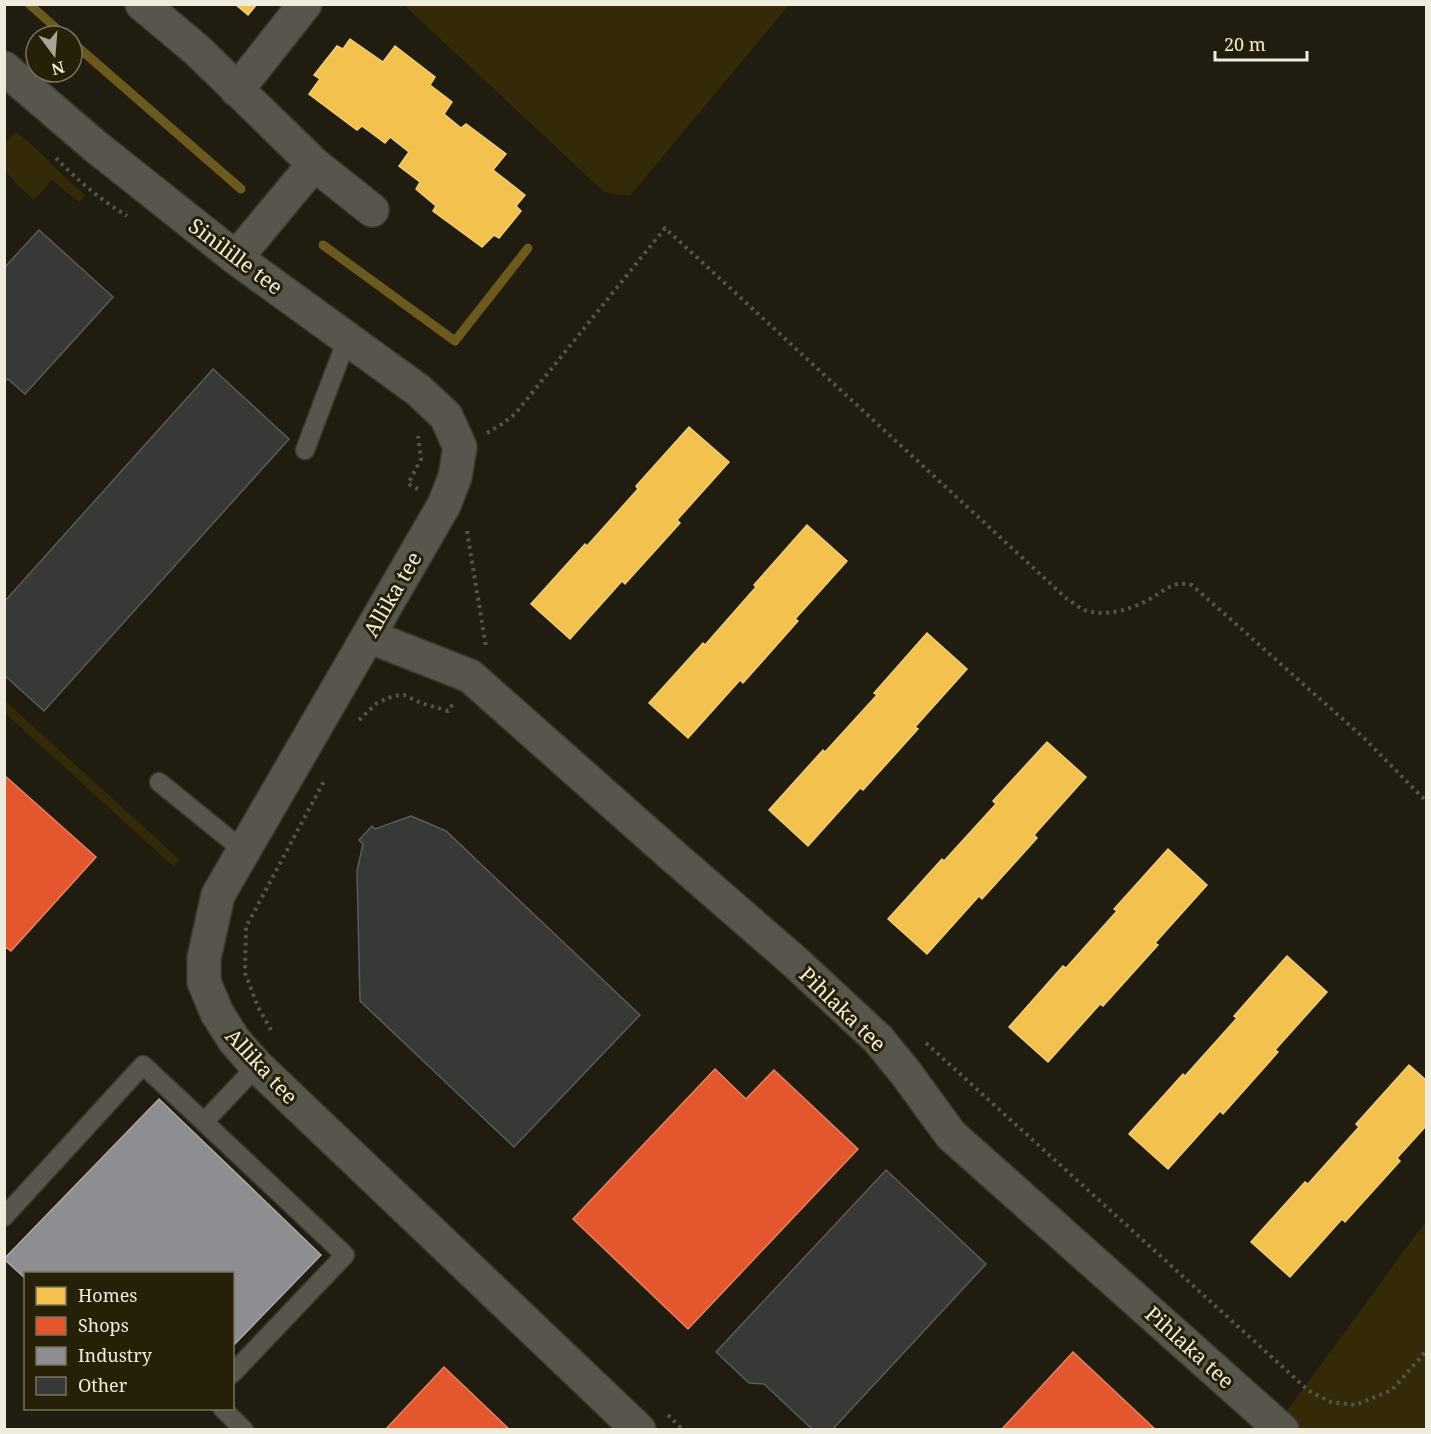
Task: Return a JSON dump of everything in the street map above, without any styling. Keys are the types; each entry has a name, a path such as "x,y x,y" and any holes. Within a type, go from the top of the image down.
{"street":[{"path":"142,4 197,50 314,165 372,210"},
{"path":"237,90 305,4"},
{"name":"Sinilille tee","path":"4,68 95,146 236,258 418,390 446,416 460,447"},
{"path":"236,258 314,165"},
{"name":"Allika tee","path":"460,447 455,477 444,505 218,895 204,958 204,982 217,1013 234,1040 257,1066 639,1430"},
{"name":"Pihlaka tee","path":"368,636 470,676 794,961 878,1039 951,1135 1282,1430"}],"lane":[{"path":"305,450 347,339"},
{"path":"159,782 244,851"},
{"path":"4,1217 143,1065 345,1255 234,1372"},
{"path":"204,1122 257,1066"},
{"path":"224,1410 244,1430"}],"path":[{"path":"49,151 87,186 129,217"},
{"path":"460,447 502,424 515,414 664,228 1066,598 1082,609 1102,614 1128,609 1173,584 1192,585 1365,739 1426,801"},
{"path":"355,724 377,703 393,696 404,695 448,711 486,650 465,519 408,484 421,459 418,432"},
{"path":"274,1036 258,1007 245,973 246,927 328,774"},
{"path":"922,1040 1309,1391 1331,1402 1355,1405 1392,1390 1426,1351"},
{"path":"666,1413 683,1430"}],"shaded area":[{"path":"404,5 789,5 630,196 604,192"},
{"path":"17,133 85,195 79,202 52,180 34,200 16,184 5,170 4,148 8,140"},
{"path":"4,700 179,859 174,867 5,713"},
{"path":"1426,1221 1426,1429 1273,1430"}],"building: Homes":[{"path":"235,4 257,4 248,15"},
{"path":"350,39 383,62 395,46 435,77 430,85 452,102 444,114 461,128 466,124 506,154 493,170 525,195 516,206 521,211 499,238 494,235 482,247 433,211 436,206 416,189 420,182 399,166 409,152 390,137 385,143 362,126 357,130 309,94 320,79 314,75 337,46 343,49"},
{"path":"689,427 729,462 677,520 680,523 625,584 622,581 570,639 531,604 638,489 636,486"},
{"path":"807,525 847,561 795,619 798,621 743,683 740,680 688,738 649,703 703,643 705,645"},
{"path":"927,633 967,669 915,727 918,729 863,790 860,788 808,846 769,810 877,695 874,693"},
{"path":"1047,742 1086,777 1034,835 1037,838 982,899 979,896 927,954 888,919 996,804 993,801"},
{"path":"1168,849 1207,885 1155,943 1158,945 1103,1006 1100,1004 1048,1062 1009,1027 1063,966 1066,968 1117,911 1114,909"},
{"path":"1287,956 1327,992 1275,1050 1278,1052 1223,1114 1220,1111 1168,1169 1129,1134 1237,1018 1234,1016"},
{"path":"1409,1065 1426,1080 1426,1126 1397,1158 1400,1161 1345,1222 1342,1219 1290,1277 1251,1242 1305,1182 1308,1184 1359,1127 1356,1124"}],"building: Shops":[{"path":"4,775 96,857 11,951 4,946"},
{"path":"715,1069 746,1099 774,1070 858,1149 688,1329 573,1219"},
{"path":"1073,1352 1156,1430 1001,1430"},
{"path":"444,1367 510,1430 385,1430"}],"building: Industry":[{"path":"159,1099 321,1255 234,1345 234,1272 24,1272 24,1277 4,1259"}],"building: Other":[{"path":"39,230 113,297 25,394 8,379 4,382 4,268"},
{"path":"213,369 289,439 44,711 4,675 4,602"},
{"path":"411,816 446,831 640,1015 514,1147 360,1001 357,871 363,844 359,840 372,826 375,829"},
{"path":"886,1170 986,1264 832,1430 813,1430 764,1384 749,1383 716,1352"}],"waterway":[{"path":"29,4 52,24"},
{"path":"84,52 241,189"},
{"path":"323,245 455,341 528,248"}]}
